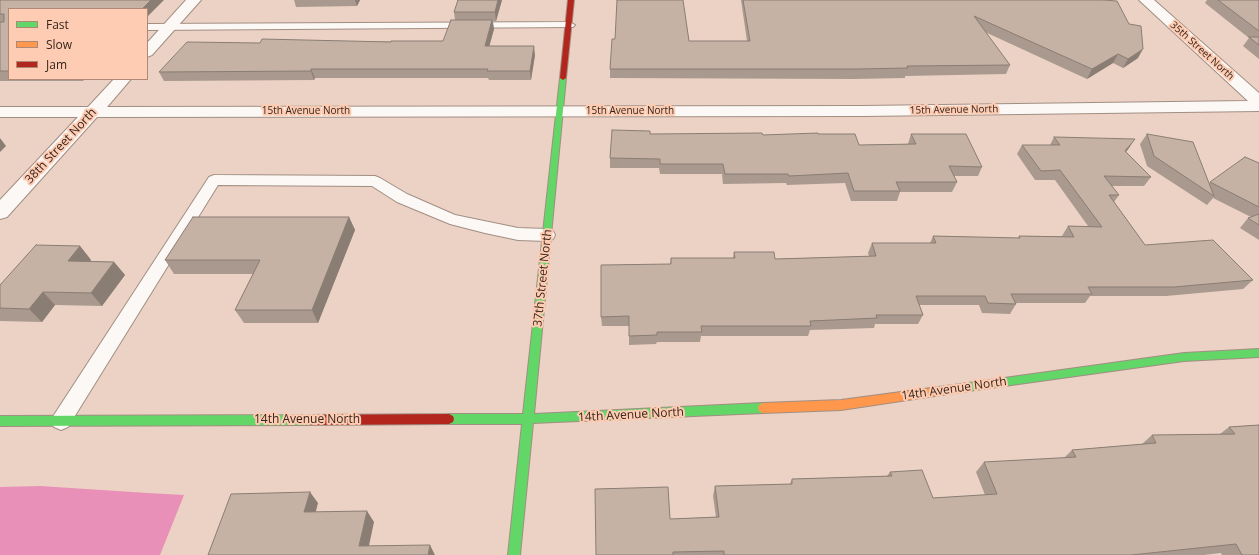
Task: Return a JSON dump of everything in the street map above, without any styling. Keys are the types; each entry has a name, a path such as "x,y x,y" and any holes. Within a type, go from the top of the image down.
{"street":[{"path":"148,51 194,0"},
{"name":"37th Street North","path":"514,555 571,0"},
{"name":"35th Street North","path":"1146,0 1259,102"},
{"name":"38th Street North","path":"0,212 121,80"},
{"name":"15th Avenue North","path":"0,112 863,111 1259,106"},
{"name":"14th Avenue North","path":"0,421 528,419 841,405 1184,357 1259,352"}],"lane":[{"path":"148,27 569,25"},
{"path":"61,421 214,180 375,181 402,198 450,219 485,228 518,234 547,235"}],"shaded area":[{"path":"40,486 184,495 160,555 0,555 0,487"}],"building":[{"path":"0,0 151,0 143,8 8,8 8,71 0,71 0,22 4,22 4,14 0,14"},
{"path":"458,0 498,0 495,12 454,12"},
{"path":"617,0 683,0 689,41 750,41 743,0 1117,1 1129,24 1141,26 1143,49 1128,59 1118,54 1092,69 974,16 1010,65 907,66 908,68 856,69 610,69 612,39 615,39"},
{"path":"1218,0 1259,0 1259,31"},
{"path":"451,20 492,20 485,46 534,46 530,71 487,71 488,69 311,69 311,71 159,72 187,42 260,43 262,39 391,42 443,41"},
{"path":"1249,37 1259,37 1259,45"},
{"path":"612,130 650,131 650,134 855,134 859,145 916,144 911,134 966,134 982,167 949,166 957,182 896,182 900,191 854,191 848,173 789,176 788,174 725,174 723,164 660,164 660,159 610,158"},
{"path":"1147,134 1193,142 1214,196 1154,156"},
{"path":"1054,137 1135,139 1125,151 1151,177 1104,176 1119,195 1109,195 1145,245 1213,240 1253,280 1174,287 1088,287 1092,294 1011,294 1016,304 988,303 985,296 916,296 923,315 876,315 877,318 810,321 811,326 701,326 702,332 657,332 657,335 629,336 629,316 601,317 601,265 671,264 671,258 735,258 734,252 774,252 775,259 876,256 872,243 936,243 933,236 1020,238 1019,236 1074,237 1068,226 1102,227 1060,170 1041,171 1022,145 1060,145"},
{"path":"1245,157 1259,163 1259,207 1210,182"},
{"path":"1259,214 1259,225 1248,218"},
{"path":"193,217 349,217 312,310 235,310 260,260 165,260"},
{"path":"36,245 80,246 68,261 114,262 91,293 43,292 29,309 0,308 0,285"},
{"path":"1259,425 1259,555 1242,555 1236,544 1131,555 724,555 724,551 673,552 673,555 596,555 595,489 668,487 670,519 719,517 715,486 792,484 792,479 892,476 890,472 922,470 933,498 997,494 984,462 1076,457 1072,450 1156,443 1152,435 1235,434 1229,427"},
{"path":"310,492 304,512 367,511 359,546 430,545 428,555 208,555 231,494"}],"traffic: fast":[{"path":"514,555 563,78"},
{"path":"961,388 1184,357 1259,353"},
{"path":"449,419 528,419 763,408"},
{"path":"0,421 310,420"}],"traffic: slow":[{"path":"763,408 841,405 961,388"}],"traffic: jam":[{"path":"563,78 571,0"},
{"path":"310,420 449,419"}]}
